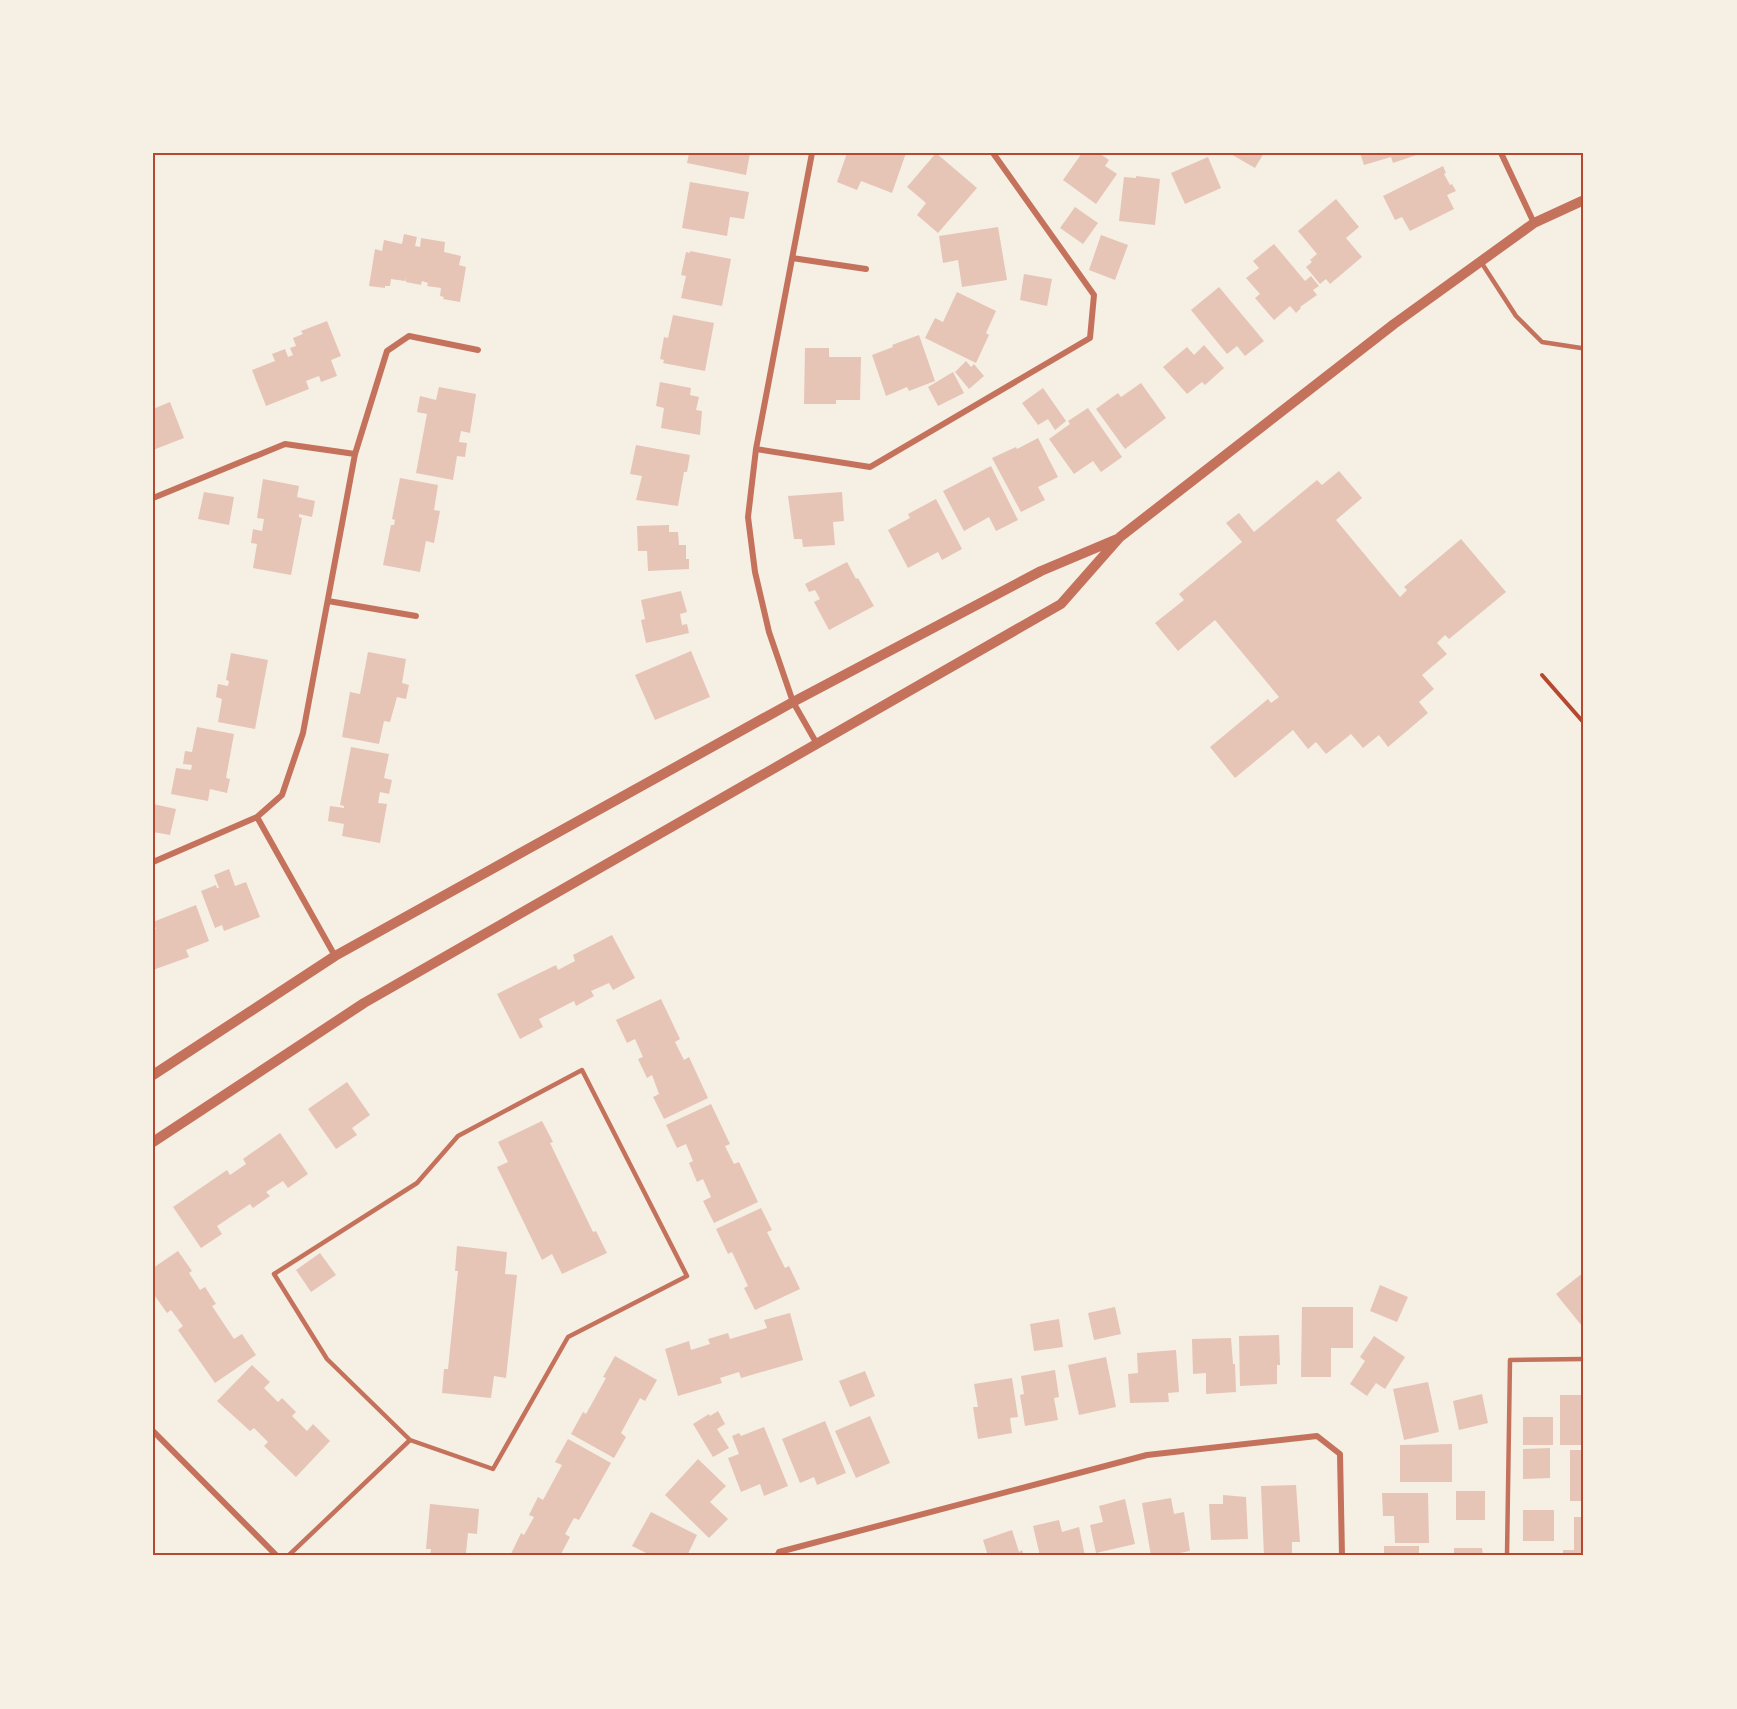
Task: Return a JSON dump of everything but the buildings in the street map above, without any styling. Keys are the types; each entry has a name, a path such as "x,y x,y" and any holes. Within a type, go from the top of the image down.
{"street":[{"path":"812,153 756,449 747,517 754,572 768,632 793,702 817,745"},
{"path":"756,449 870,466 1090,338 1094,295 993,153"},
{"path":"1501,153 1534,223"},
{"path":"153,1142 364,1003 1061,604 1120,537 1394,324 1534,223 1584,200"},
{"path":"792,258 866,269"},
{"path":"153,862 257,818 282,795 303,733 355,454 387,351 409,336 478,350"},
{"path":"153,498 285,444 355,454"},
{"path":"153,1075 336,956 793,702 1041,571 1120,537"},
{"path":"328,601 416,616"},
{"path":"257,818 336,956"},
{"path":"153,1431 277,1556"},
{"path":"777,1556 778,1552 1147,1455 1317,1436 1340,1454 1342,1556"}],"lane":[{"path":"1480,260 1516,316 1542,342 1581,348 1584,346"},
{"path":"582,1070 687,1276 568,1337 493,1469 410,1440 327,1359 274,1274 417,1183 458,1136 582,1070"},
{"path":"1507,1556 1510,1360 1584,1359"},
{"path":"288,1556 410,1440"}],"path":[{"path":"1542,675 1584,723"}]}
